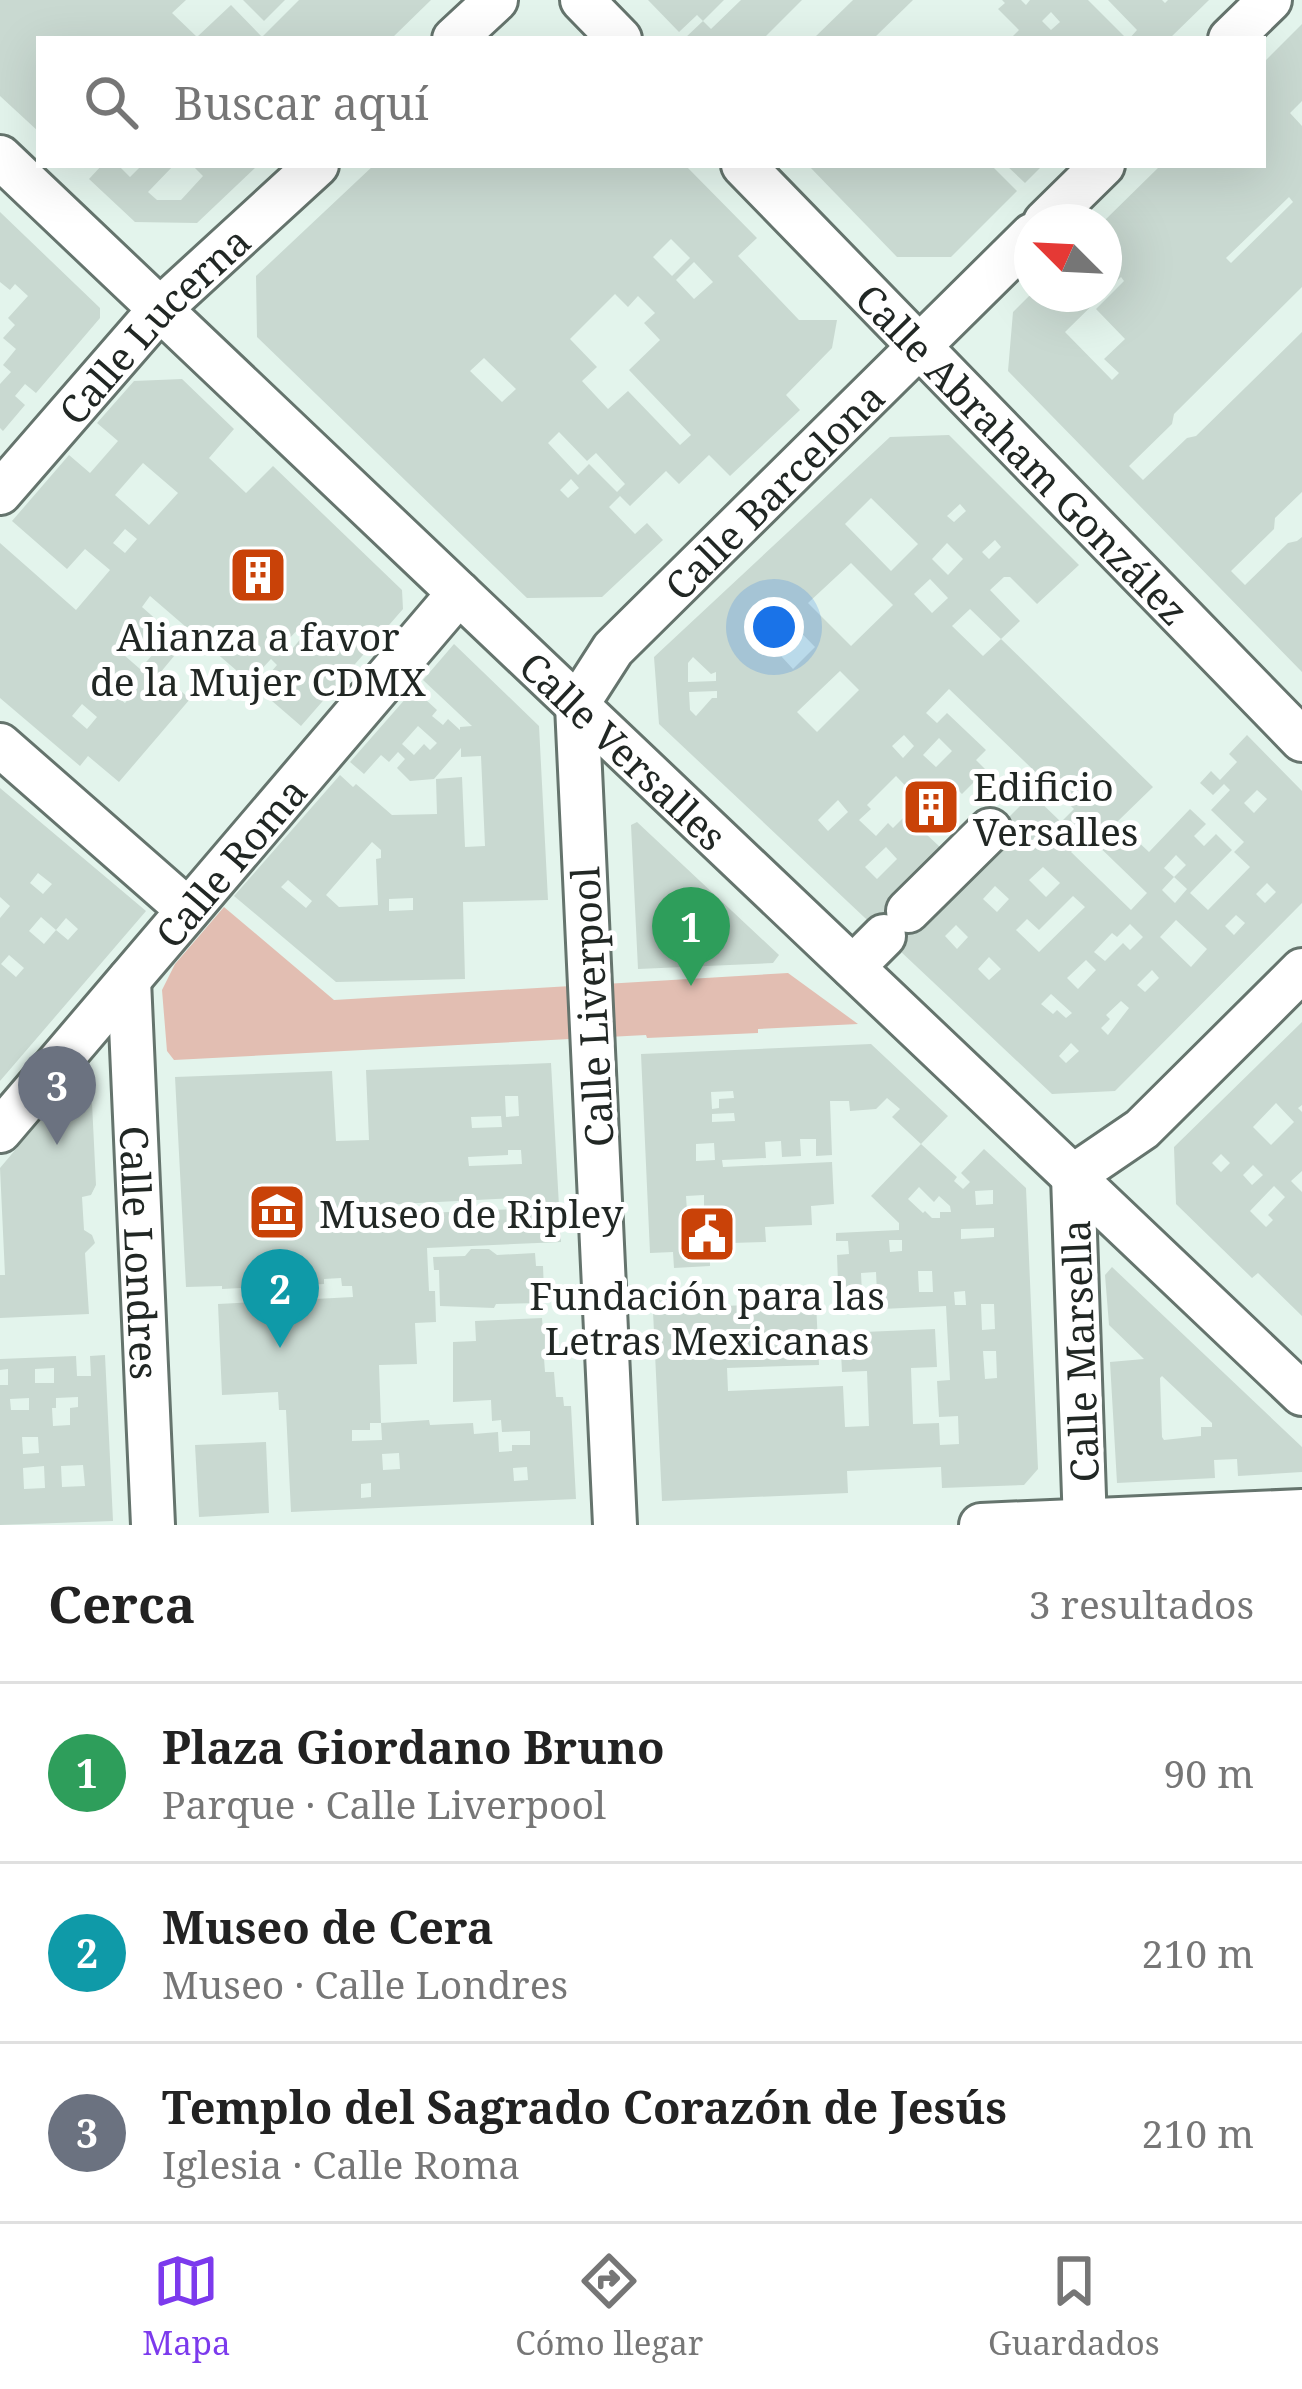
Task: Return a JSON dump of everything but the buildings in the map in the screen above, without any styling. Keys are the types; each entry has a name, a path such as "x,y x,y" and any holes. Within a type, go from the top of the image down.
{"street":[{"path":"457,36 496,0"},
{"path":"582,0 617,36"},
{"path":"1233,36 1270,0"},
{"name":"Calle Versalles","path":"0,157 1302,1394"},
{"name":"Calle Lucerna","path":"0,493 160,309 314,168"},
{"name":"Calle Abraham González","path":"746,168 1302,740"},
{"path":"1063,204 1100,168"},
{"name":"Calle Barcelona","path":"577,705 613,649 1014,253"},
{"name":"Calle Roma","path":"0,1131 459,593"},
{"name":"Calle Liverpool","path":"577,705 615,1525"},
{"path":"0,745 188,910"},
{"path":"853,968 990,830"},
{"path":"1073,1176 1142,1129 1302,970"},
{"name":"Calle Londres","path":"129,980 153,1525"},
{"name":"Calle Marsella","path":"1073,1176 1085,1523"},
{"path":"980,1525 1302,1511"}],"shaded area":[{"path":"224,907 334,1000 788,973 858,1024 758,1029 758,1033 174,1060 167,1051 162,990 175,964"}],"place":[{"name":"Alianza a favor de la Mujer CDMX","path":"258,575"},
{"name":"Edificio Versalles","path":"931,807"},
{"name":"Plaza Giordano Bruno","path":"691,986"},
{"name":"Templo del Sagrado Corazón de Jesús","path":"57,1145"},
{"name":"Museo de Ripley","path":"277,1212"},
{"name":"Fundación para las Letras Mexicanas","path":"707,1234"},
{"name":"Museo de Cera","path":"280,1348"}]}
